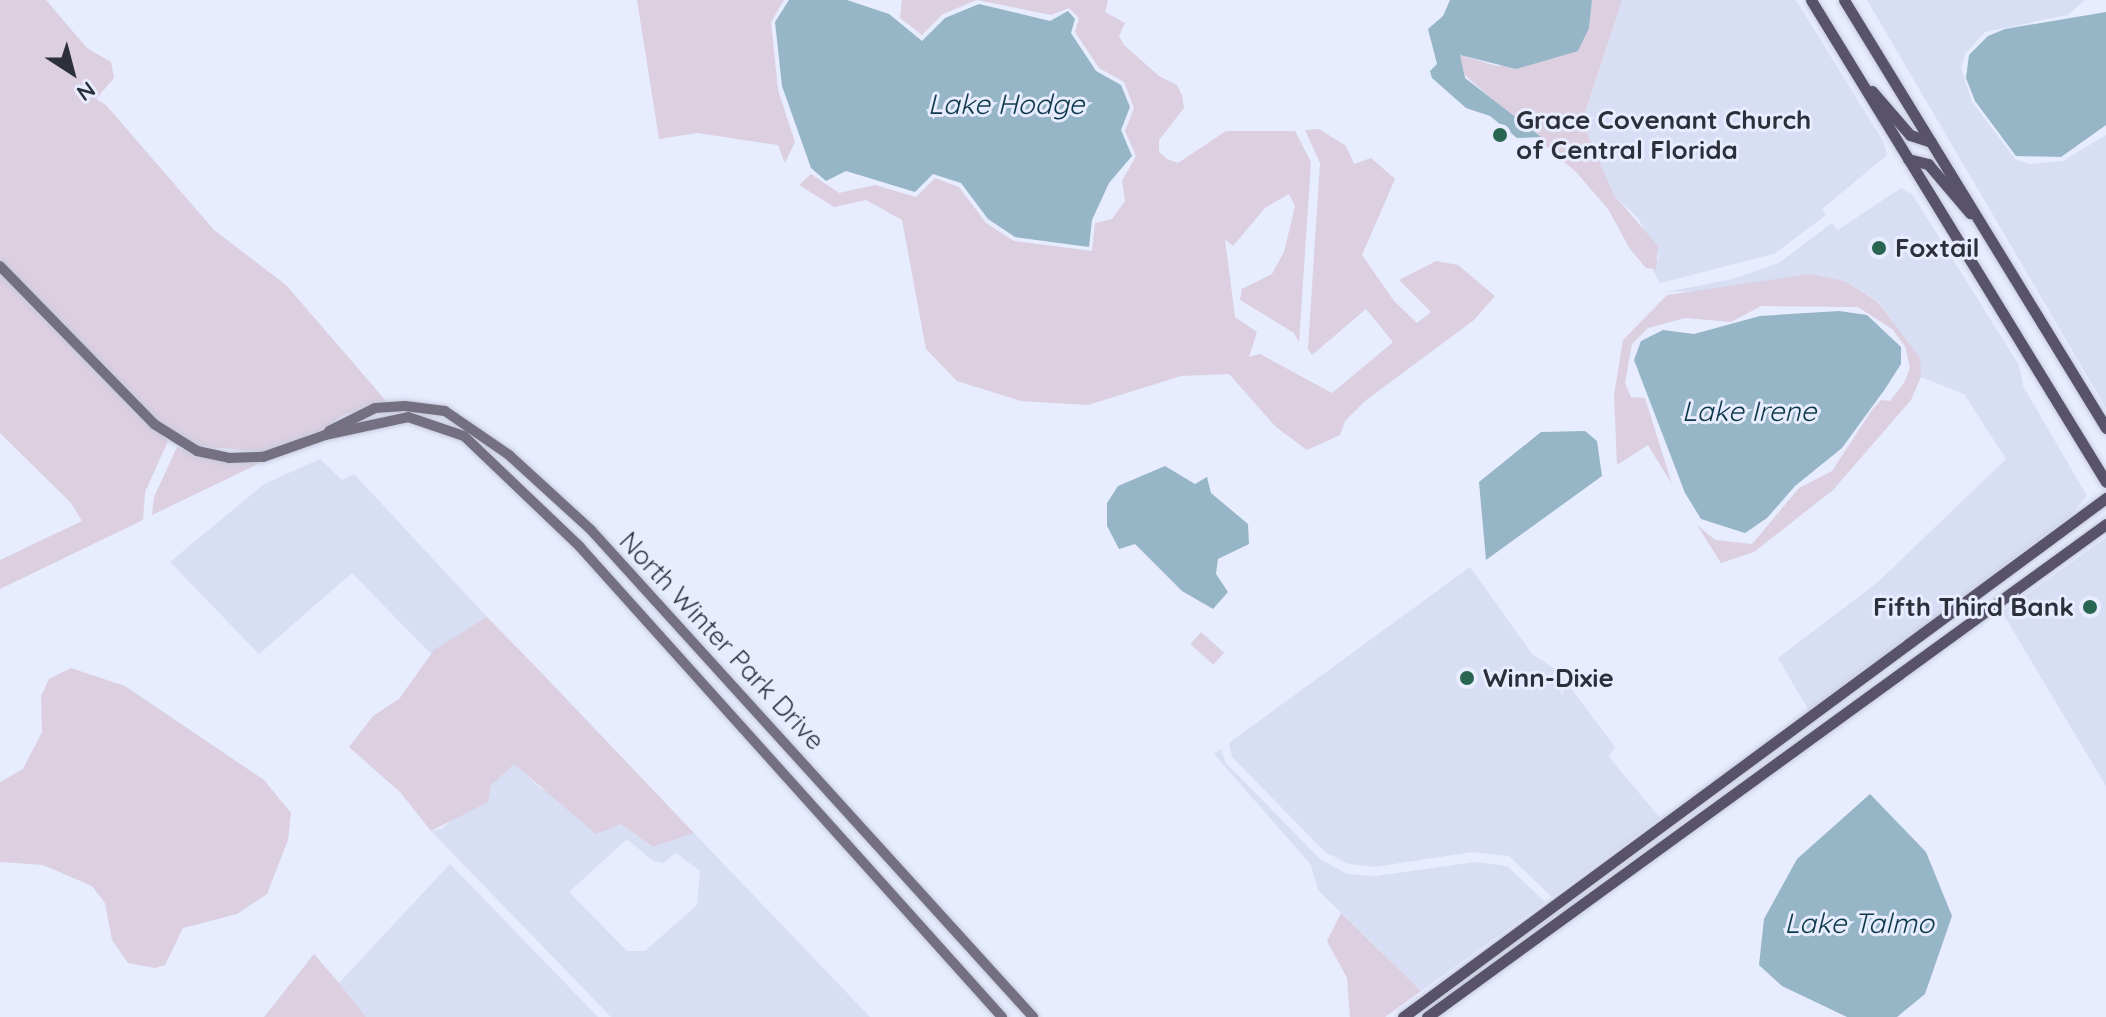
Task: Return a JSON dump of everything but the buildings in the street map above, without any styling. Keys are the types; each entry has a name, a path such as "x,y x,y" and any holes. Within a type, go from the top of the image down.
{"main road":[{"path":"1811,0 2106,482"},
{"path":"1844,0 2106,428"},
{"path":"1860,80 1910,135 1931,142"},
{"path":"1908,159 1928,164 1951,196 1979,221"},
{"path":"1403,1017 2106,498"},
{"path":"1427,1017 1828,722 2106,524"},
{"path":"1828,722 1841,696"}],"street":[{"name":"North Winter Park Drive","path":"0,266 154,424 178,442 229,458 263,457 325,435 408,417 464,436 500,465 580,547 1002,1017"},
{"name":"North Winter Park Drive","path":"325,435 359,414 405,406 445,411 509,455 591,530 1033,1017"}],"shaded area":[{"path":"0,0 46,0 87,48 111,62 114,78 96,99 106,105 214,230 286,285 387,402 343,415 322,430 262,452 198,446 156,421 0,259"},
{"path":"637,0 784,0 771,22 778,90 795,142 785,163 778,145 697,133 659,139"},
{"path":"902,0 977,0 943,14 922,35 900,18"},
{"path":"977,0 1108,0 1105,12 1125,23 1119,36 1124,45 1159,76 1177,85 1182,95 1184,108 1159,140 1159,152 1167,159 1178,163 1226,131 1295,131 1311,162 1299,342 1294,333 1240,300 1242,289 1272,274 1284,252 1295,206 1289,194 1265,208 1233,246 1225,239 1235,317 1257,332 1249,357 1260,354 1332,393 1393,342 1366,309 1312,355 1308,349 1320,163 1305,130 1319,129 1346,146 1354,164 1371,158 1395,179 1362,255 1394,301 1417,323 1431,312 1399,280 1436,261 1458,265 1495,296 1474,320 1365,401 1345,421 1340,435 1307,450 1276,427 1229,374 1181,376 1088,405 1021,401 957,381 926,349 902,220 866,200 834,207 799,185 811,174 839,193 875,185 916,197 935,178 959,187 986,223 1014,241 1092,251 1095,223 1112,219 1125,201 1122,181 1136,156 1125,131 1134,108 1124,82 1099,68 1075,32 1079,18 1069,8 1051,15"},
{"path":"1592,0 1622,0 1582,122 1614,195 1658,246 1656,269 1646,268 1630,249 1608,209 1576,172 1460,71 1460,55 1497,66 1549,59 1589,28"},
{"path":"1622,0 1796,0 1883,141 1887,155 1822,209 1826,215 1774,254 1660,283 1652,269 1659,256 1638,218 1614,195 1582,122"},
{"path":"1867,0 2085,0 2068,15 1985,32 1965,54 1961,68 1972,102 2016,160 2031,164 2063,161 2106,135 2106,408"},
{"path":"1901,188 1912,194 2019,365 2023,386 2087,496 2069,517 1809,711 1778,658 1878,582 2006,459 1964,394 1921,377 1919,358 1879,302 1845,281 1810,274 1717,291 1666,292 1733,279 1779,263 1832,223 1838,230"},
{"path":"0,272 168,441 145,492 143,520 0,589 0,560 82,521 71,503 0,433"},
{"path":"1810,274 1845,281 1878,302 1920,358 1921,377 1911,400 1833,490 1754,552 1721,563 1697,525 1715,540 1752,544 1799,488 1832,471 1872,410 1881,400 1890,401 1904,383 1910,368 1905,346 1892,329 1858,307 1761,306 1731,322 1685,318 1648,328 1632,344 1625,383 1631,397 1645,398 1672,484 1648,445 1617,465 1614,395 1623,340 1667,295"},
{"path":"177,447 196,456 262,462 152,515 154,497"},
{"path":"320,459 342,480 354,474 487,617 431,654 352,573 259,654 170,562 264,484"},
{"path":"2106,538 2106,786 2002,612"},
{"path":"1470,567 1532,654 1558,671 1615,747 1609,757 1660,818 1552,897 1509,856 1473,852 1374,867 1349,864 1325,852 1232,757 1229,743"},
{"path":"487,617 694,833 653,847 621,824 596,834 514,764 491,785 488,802 431,831 400,792 349,747 373,716 399,699 434,650"},
{"path":"1201,632 1224,653 1213,665 1190,644"},
{"path":"71,668 125,686 264,780 291,813 288,840 267,894 237,914 183,928 165,965 155,968 128,963 112,940 105,903 92,886 43,865 0,862 0,782 23,769 42,732 41,696 49,679"},
{"path":"1221,749 1225,762 1320,859 1347,874 1376,876 1475,862 1507,866 1545,902 1421,991 1318,890 1311,865 1214,754"},
{"path":"514,763 540,788 621,824 653,847 694,833 870,1017 611,1017 431,831 442,829","holes":["627,839 653,861 663,863 676,853 700,871 697,905 645,951 627,951 569,892"]},
{"path":"450,864 598,1017 366,1017 339,983"},
{"path":"1341,913 1421,991 1385,1017 1350,1017 1347,978 1327,941"},
{"path":"314,954 339,983 366,1017 264,1017"}],"water":[{"name":"Lake Hodge","path":"789,0 847,0 889,14 922,41 945,18 979,4 1050,21 1068,11 1075,19 1071,33 1096,71 1121,85 1130,107 1121,130 1132,156 1109,183 1092,220 1089,247 1015,237 988,219 961,183 933,174 915,192 846,171 826,181 811,168 782,86 775,22"},
{"path":"1450,0 1592,0 1589,28 1578,51 1516,69 1460,55 1465,78 1541,137 1517,138 1490,116 1466,108 1432,78 1430,71 1437,64 1428,29 1443,16"},
{"path":"2106,12 2106,125 2061,157 2016,156 1975,101 1966,78 1969,55 1988,36 2005,29"},
{"name":"Lake Irene","path":"1839,311 1867,315 1901,347 1901,364 1885,389 1842,448 1795,486 1767,518 1745,533 1701,519 1685,493 1634,360 1641,341 1663,330 1694,334 1760,316"},
{"path":"1585,431 1597,441 1602,476 1486,560 1479,482 1541,432"},
{"path":"1165,466 1195,484 1207,477 1211,493 1248,524 1249,544 1218,559 1216,574 1228,592 1213,609 1182,591 1135,544 1119,549 1107,526 1107,503 1118,486"},
{"name":"Lake Talmo","path":"1870,794 1926,852 1952,916 1925,994 1897,1017 1847,1017 1782,986 1759,965 1764,919 1797,859"}],"place":[{"name":"Grace Covenant Church of Central Florida","path":"1500,135"},
{"name":"Foxtail","path":"1879,248"},
{"name":"Fifth Third Bank","path":"2090,607"},
{"name":"Winn-Dixie","path":"1467,678"}]}
